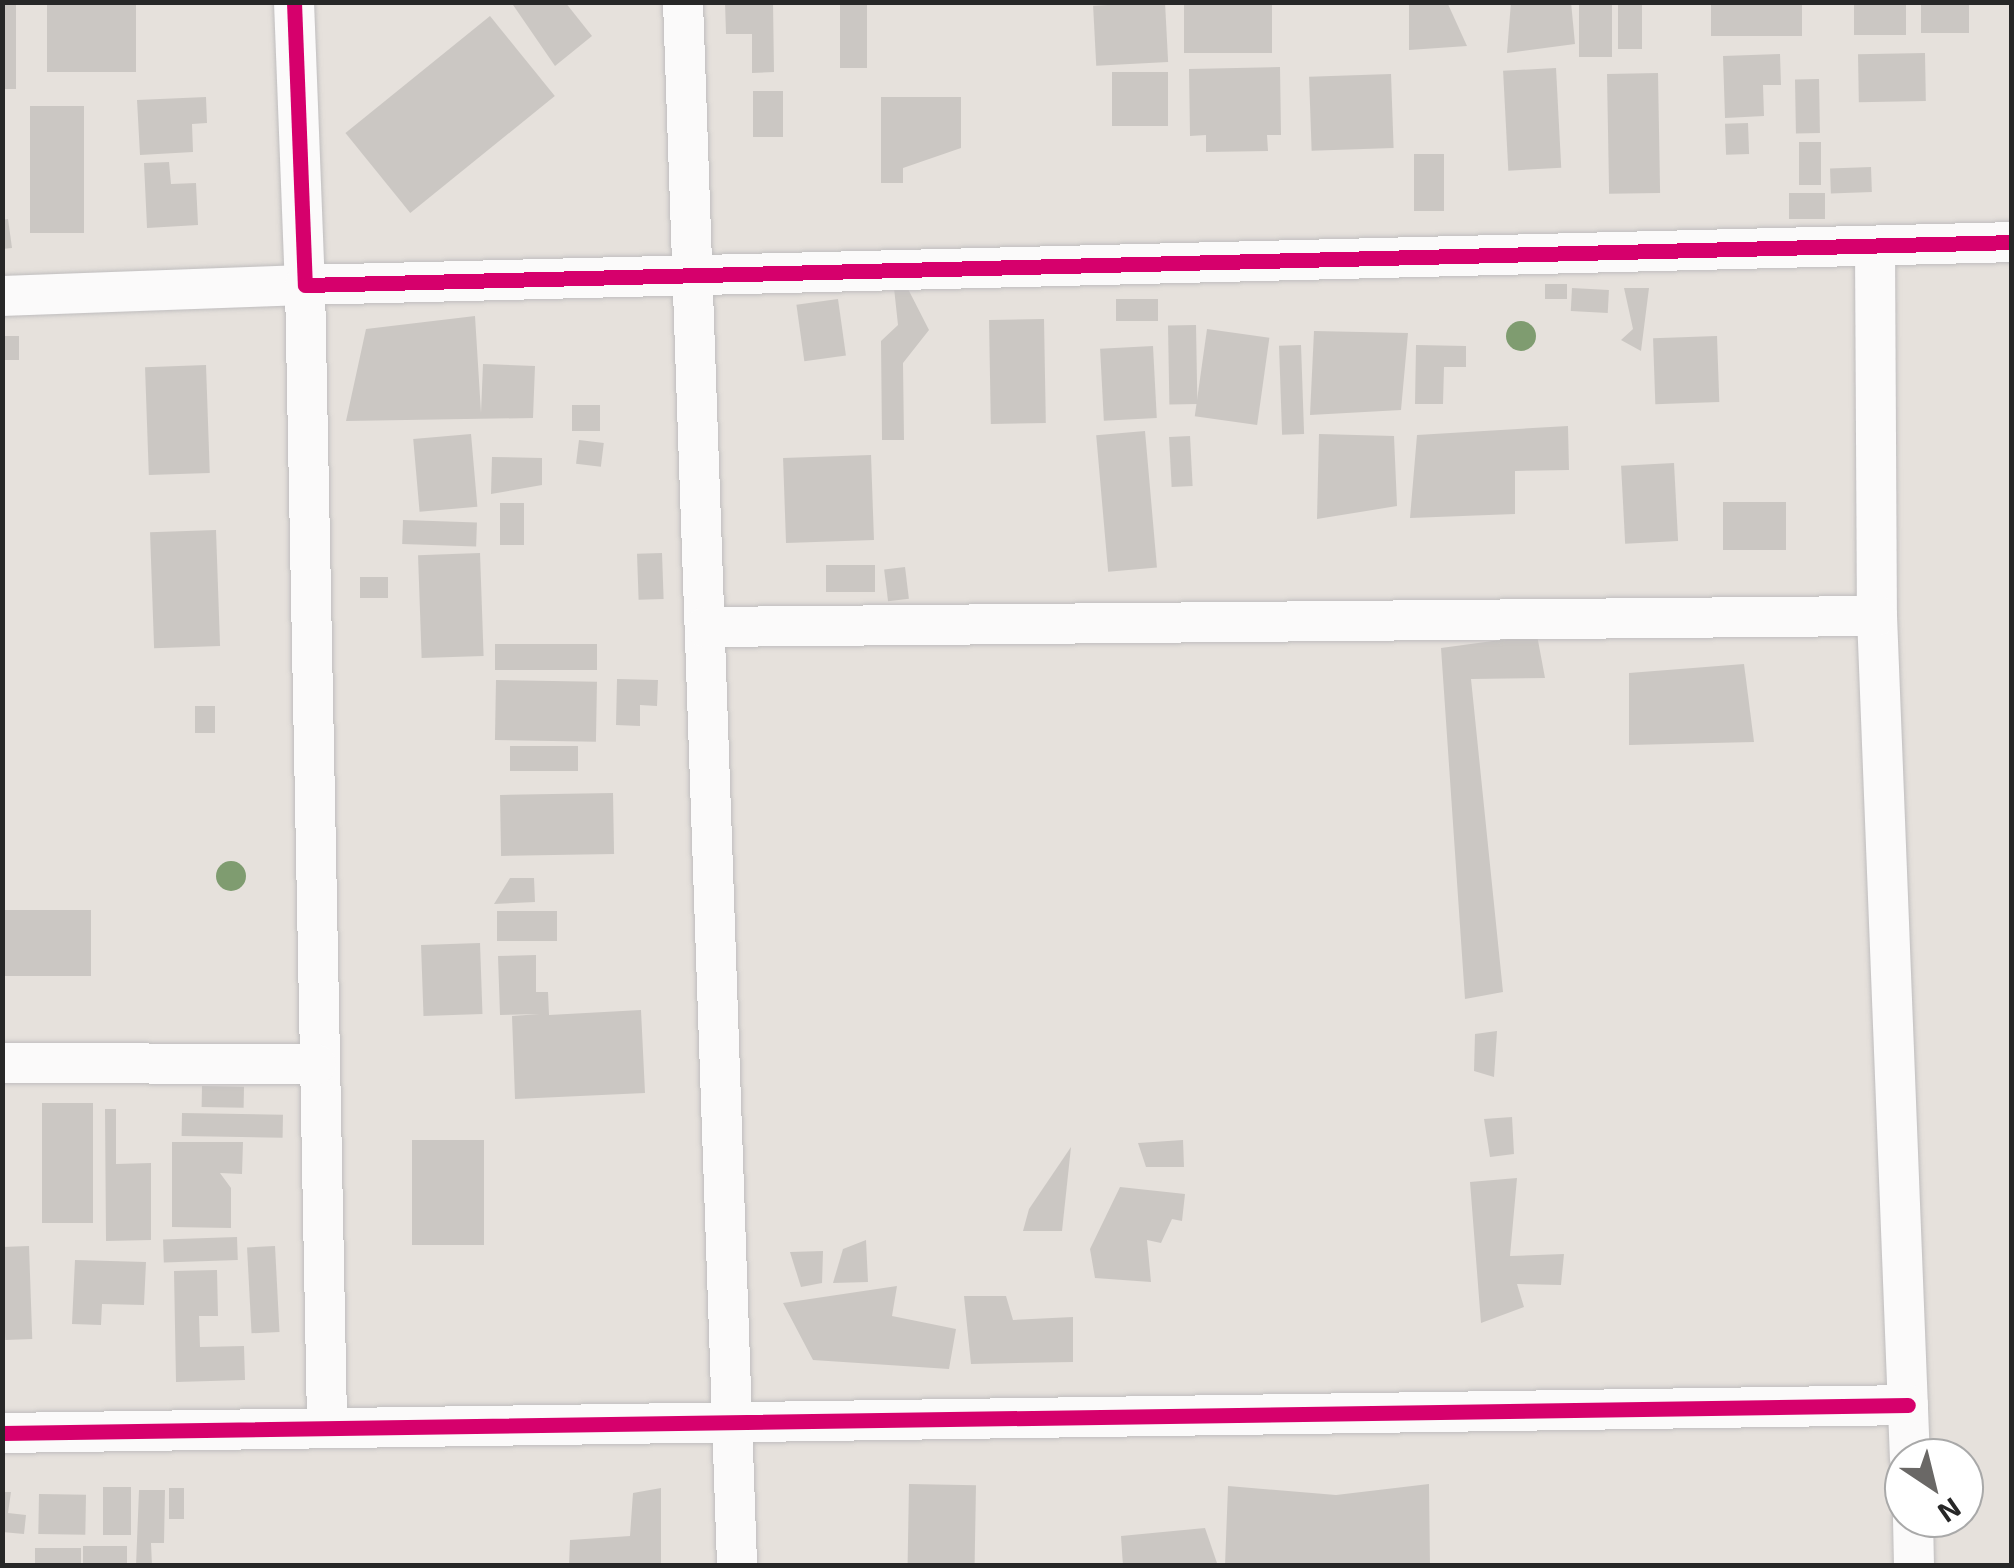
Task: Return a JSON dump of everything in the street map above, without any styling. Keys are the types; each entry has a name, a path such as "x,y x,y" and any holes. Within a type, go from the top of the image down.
{"street":[{"path":"294,2 305,284 316,1064 327,1424"},
{"path":"684,2 689,278 704,627 728,1417 737,1566"},
{"path":"2,296 305,284 689,278 2012,242"},
{"path":"1875,247 1877,616 1909,1438"},
{"path":"704,627 1877,616"},
{"path":"2,1063 316,1064"},
{"path":"2,1433 728,1417 1908,1405"},
{"path":"1913,1538 1914,1566"}],"building":[{"path":"2,2 16,2 16,89 2,89"},
{"path":"47,2 136,2 136,72 47,72"},
{"path":"511,2 565,2 592,36 555,66"},
{"path":"725,2 773,2 774,72 752,73 752,34 726,34"},
{"path":"840,2 867,2 867,68 840,68"},
{"path":"1165,2 1168,62 1096,66 1093,6"},
{"path":"1184,2 1272,2 1272,53 1184,53"},
{"path":"1409,2 1447,2 1467,46 1409,50"},
{"path":"1511,2 1571,2 1575,44 1507,53"},
{"path":"1579,2 1612,2 1612,57 1579,57"},
{"path":"1618,2 1642,2 1642,49 1618,49"},
{"path":"1711,2 1802,2 1802,36 1711,36"},
{"path":"1854,2 1906,2 1906,35 1854,35"},
{"path":"1921,2 1969,2 1969,33 1921,33"},
{"path":"490,16 555,96 410,213 345,133"},
{"path":"1925,53 1926,101 1859,102 1858,54"},
{"path":"1780,54 1781,85 1763,85 1764,116 1725,118 1723,56"},
{"path":"1280,67 1281,135 1267,135 1268,151 1206,152 1206,135 1190,136 1189,69"},
{"path":"1556,68 1561,168 1508,171 1503,71"},
{"path":"1112,72 1168,72 1168,126 1112,126"},
{"path":"1658,73 1660,193 1609,194 1607,74"},
{"path":"1391,74 1394,148 1312,151 1309,77"},
{"path":"1795,79 1819,79 1820,133 1796,133"},
{"path":"753,91 783,91 783,137 753,137"},
{"path":"206,97 207,123 192,124 193,152 140,155 137,100"},
{"path":"881,97 961,97 961,148 903,168 903,183 881,183"},
{"path":"30,106 84,106 84,233 30,233"},
{"path":"1748,123 1749,154 1726,155 1725,124"},
{"path":"1799,142 1821,142 1821,185 1799,185"},
{"path":"1414,154 1444,154 1444,211 1414,211"},
{"path":"169,162 171,184 196,183 198,225 147,228 144,163"},
{"path":"1871,167 1872,192 1831,193 1830,168"},
{"path":"1789,193 1825,193 1825,219 1789,219"},
{"path":"8,219 12,248 2,249 2,220"},
{"path":"1545,284 1567,284 1567,299 1545,299"},
{"path":"906,285 929,330 903,363 904,440 882,440 881,341 898,325 894,288"},
{"path":"1572,288 1609,290 1608,313 1571,311"},
{"path":"1624,288 1649,288 1641,351 1621,340 1633,329"},
{"path":"838,299 846,355 804,361 796,305"},
{"path":"1116,299 1158,299 1158,321 1116,321"},
{"path":"475,316 481,413 483,364 535,366 533,418 346,421 366,329"},
{"path":"1044,319 1046,423 991,424 989,320"},
{"path":"1168,325 1196,325 1197,404 1169,404"},
{"path":"1207,329 1269,338 1257,425 1195,416"},
{"path":"1314,331 1408,333 1401,410 1310,415"},
{"path":"2,336 19,336 19,360 2,360"},
{"path":"1717,336 1719,402 1655,404 1653,338"},
{"path":"1301,345 1304,434 1282,435 1279,346"},
{"path":"1416,345 1466,346 1466,367 1444,367 1443,404 1415,404"},
{"path":"1153,346 1157,418 1104,421 1100,349"},
{"path":"206,365 210,473 149,475 145,367"},
{"path":"572,405 600,405 600,431 572,431"},
{"path":"1568,426 1569,470 1515,471 1515,514 1410,518 1417,435"},
{"path":"1145,431 1157,567 1108,572 1096,435"},
{"path":"471,434 477,507 420,512 413,439"},
{"path":"1319,434 1394,436 1397,506 1317,519"},
{"path":"1190,436 1193,486 1172,487 1169,437"},
{"path":"579,440 604,443 601,467 576,464"},
{"path":"871,455 874,540 786,543 783,458"},
{"path":"492,457 542,458 542,485 491,494"},
{"path":"1674,463 1678,541 1625,544 1621,466"},
{"path":"1723,502 1786,502 1786,550 1723,550"},
{"path":"500,503 524,503 524,545 500,545"},
{"path":"403,520 477,523 476,547 402,544"},
{"path":"216,530 220,646 154,648 150,532"},
{"path":"480,553 484,656 422,658 418,555"},
{"path":"662,553 664,599 639,600 637,554"},
{"path":"826,565 875,565 875,592 826,592"},
{"path":"905,567 909,599 888,601 884,570"},
{"path":"360,577 388,577 388,598 360,598"},
{"path":"1537,635 1545,678 1471,679 1503,992 1465,999 1441,648"},
{"path":"495,644 597,644 597,670 495,670"},
{"path":"1744,664 1754,742 1629,745 1629,673"},
{"path":"617,679 658,680 657,706 640,705 640,726 616,725"},
{"path":"496,680 597,682 596,742 495,740"},
{"path":"195,706 215,706 215,733 195,733"},
{"path":"510,746 578,746 578,771 510,771"},
{"path":"613,793 614,854 501,856 500,795"},
{"path":"510,878 534,878 535,902 494,904"},
{"path":"2,910 91,910 91,976 2,976"},
{"path":"497,911 557,911 557,941 497,941"},
{"path":"480,943 482,1014 424,1016 421,945"},
{"path":"536,955 536,992 548,992 549,1015 641,1010 645,1093 515,1099 512,1016 540,1014 500,1015 498,956"},
{"path":"1497,1031 1494,1077 1474,1071 1475,1034"},
{"path":"202,1086 244,1087 244,1108 202,1107"},
{"path":"42,1103 93,1103 93,1223 42,1223"},
{"path":"105,1109 116,1109 116,1164 151,1163 151,1240 106,1241"},
{"path":"182,1113 283,1115 283,1138 182,1136"},
{"path":"1512,1117 1514,1154 1490,1157 1484,1119"},
{"path":"412,1140 484,1140 484,1245 412,1245"},
{"path":"1183,1140 1184,1167 1146,1167 1138,1143"},
{"path":"172,1142 243,1142 242,1174 220,1173 231,1188 231,1228 172,1227"},
{"path":"1071,1147 1062,1231 1023,1231 1029,1209"},
{"path":"1517,1178 1510,1256 1564,1254 1561,1285 1517,1284 1524,1307 1481,1323 1470,1182"},
{"path":"1120,1187 1185,1194 1182,1221 1172,1219 1161,1243 1147,1240 1151,1282 1095,1278 1090,1249"},
{"path":"237,1237 238,1260 164,1263 163,1240"},
{"path":"866,1240 868,1282 833,1283 843,1249"},
{"path":"29,1246 32,1339 5,1340 2,1247"},
{"path":"275,1246 280,1332 252,1333 247,1247"},
{"path":"823,1251 822,1283 801,1287 790,1252"},
{"path":"75,1260 146,1262 144,1305 102,1304 101,1325 72,1324"},
{"path":"217,1270 218,1316 199,1316 200,1347 244,1346 245,1380 176,1382 174,1271"},
{"path":"897,1286 892,1316 956,1329 949,1369 813,1360 783,1303"},
{"path":"964,1296 1006,1296 1013,1320 1073,1317 1073,1362 971,1364"},
{"path":"909,1484 976,1485 975,1566 908,1566"},
{"path":"1429,1484 1430,1566 1225,1566 1228,1486 1336,1495"},
{"path":"103,1487 131,1487 131,1535 103,1535"},
{"path":"169,1488 184,1488 184,1519 169,1519"},
{"path":"661,1488 661,1566 569,1566 570,1540 630,1536 633,1493"},
{"path":"139,1490 165,1490 164,1543 151,1543 152,1566 136,1566"},
{"path":"2,1492 11,1492 8,1513 26,1515 24,1534 2,1532"},
{"path":"39,1494 86,1495 85,1535 38,1534"},
{"path":"1205,1528 1218,1566 1123,1566 1121,1536"},
{"path":"83,1546 127,1546 127,1566 83,1566"},
{"path":"35,1548 81,1548 81,1566 35,1566"}],"cycle path":[{"path":"294,2 305,285 2012,242"},
{"path":"2,1433 1908,1405"}]}
